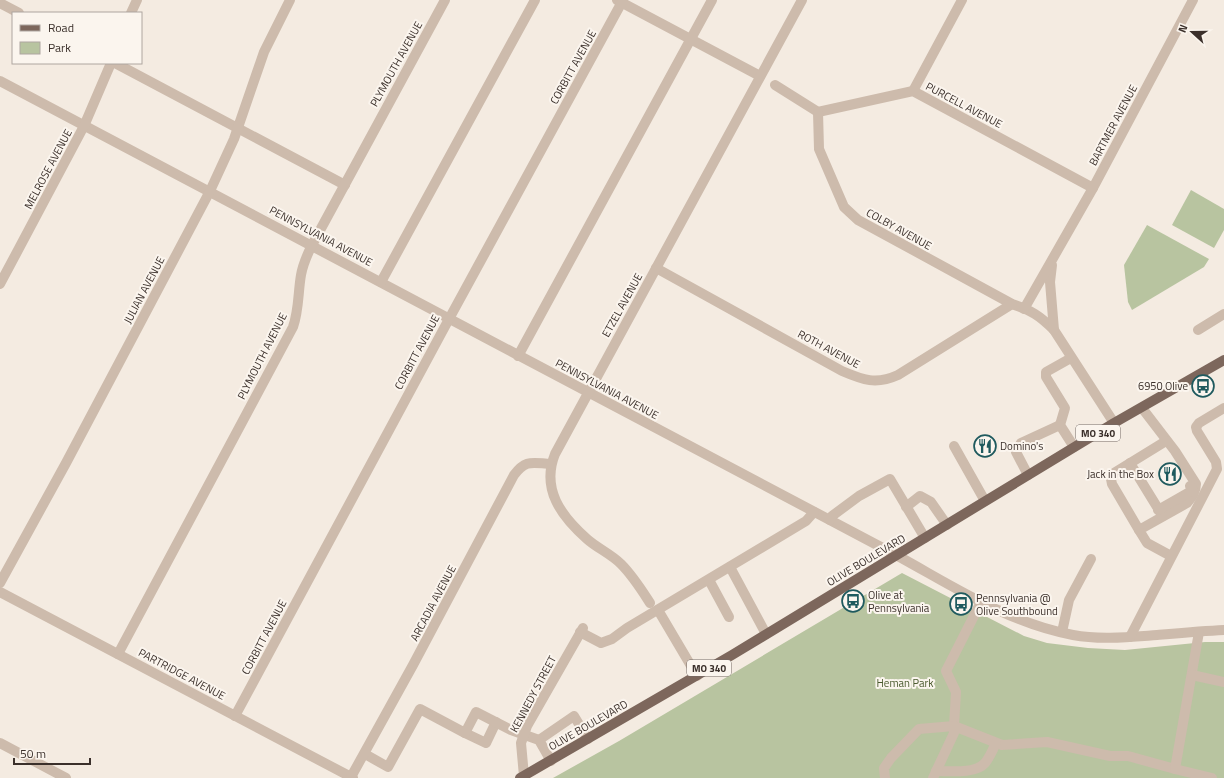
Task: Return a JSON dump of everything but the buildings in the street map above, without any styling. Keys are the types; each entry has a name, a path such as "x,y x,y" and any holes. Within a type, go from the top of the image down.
{"main road":[{"name":"OLIVE BOULEVARD","path":"522,777 697,676 1114,423 1224,361"}],"street":[{"path":"131,12 137,0"},
{"name":"JULIAN AVENUE","path":"0,583 66,463 210,191 238,128 264,52 290,0"},
{"name":"PLYMOUTH AVENUE","path":"118,654 293,327 296,319 301,274 312,245 445,0"},
{"path":"381,282 535,0"},
{"path":"518,356 712,0"},
{"name":"ETZEL AVENUE","path":"697,676 654,606 636,580 620,563 576,529 559,508 551,491 551,464 555,454 802,0"},
{"path":"913,90 962,0"},
{"name":"BARTMER AVENUE","path":"1024,309 1093,188 1193,0"},
{"path":"620,1 760,76"},
{"name":"CORBITT AVENUE","path":"236,716 620,1"},
{"path":"0,3 17,12"},
{"name":"MELROSE AVENUE","path":"0,284 84,126 111,64"},
{"path":"117,64 345,184"},
{"name":"PENNSYLVANIA AVENUE","path":"0,81 1017,620 1073,635 1100,638 1224,630"},
{"path":"775,85 818,112"},
{"name":"PURCELL AVENUE","path":"818,112 913,90 1093,188"},
{"name":"COLBY AVENUE","path":"818,112 819,149 844,207 858,220 1012,304"},
{"name":"BARTMER AVENUE","path":"1052,261 1050,282 1054,330"},
{"name":"ROTH AVENUE","path":"656,268 842,371 856,377 878,381 898,375 1012,304"},
{"name":"BARTMER AVENUE","path":"1012,304 1036,314 1054,330 1114,423"},
{"path":"1198,330 1224,314"},
{"path":"1071,358 1046,372 1046,377 1064,408 1060,425 1074,447"},
{"path":"1139,530 1160,513 1187,503 1196,490 1196,484 1174,450 1142,408"},
{"path":"1130,637 1217,469 1216,462 1196,427 1199,422 1224,408"},
{"path":"1028,475 1016,452 1021,443 1060,425"},
{"path":"1166,441 1114,473 1111,479 1112,484 1147,543 1172,556"},
{"path":"954,446 985,501"},
{"name":"ARCADIA AVENUE","path":"352,778 514,475 526,463 551,464"},
{"path":"1130,463 1160,513"},
{"path":"830,520 832,516 859,496 890,479 925,538"},
{"path":"906,507 920,496 931,502 947,524"},
{"path":"654,606 709,580 806,521 814,512"},
{"path":"1062,632 1069,600 1091,559"},
{"path":"730,567 766,634"},
{"path":"709,580 729,617"},
{"name":"PARTRIDGE AVENUE","path":"0,592 352,778"},
{"path":"934,774 954,733 956,692 946,670 981,602"},
{"name":"KENNEDY STREET","path":"522,777 521,743 527,726 582,630 601,643 612,639 654,606"},
{"path":"1175,769 1199,632"},
{"path":"1192,675 1224,682"},
{"path":"364,754 388,767 420,709 486,743 496,722"},
{"path":"465,733 476,712 511,730 539,740 551,761"},
{"path":"539,740 574,716 588,739"},
{"path":"885,778 884,768 891,758 919,729 954,726 1002,745 1047,742 1110,756 1128,756 1212,778"},
{"path":"0,743 66,778"},
{"path":"934,774 976,769 984,764 996,743"}],"green space":[{"path":"1191,190 1224,209 1224,230 1214,248 1172,225"},
{"path":"1147,225 1209,259 1204,267 1132,310 1128,302 1124,265"},
{"name":"Heman Park","path":"902,573 1024,636 1047,643 1088,648 1125,650 1205,642 1224,642 1224,778 553,778 619,741"}],"place":[{"name":"6950 Olive","path":"1203,386"},
{"name":"Domino's","path":"985,446"},
{"name":"Jack in the Box","path":"1170,474"},
{"name":"Olive at Pennsylvania","path":"853,601"},
{"name":"Pennsylvania @ Olive Southbound","path":"961,604"}]}
